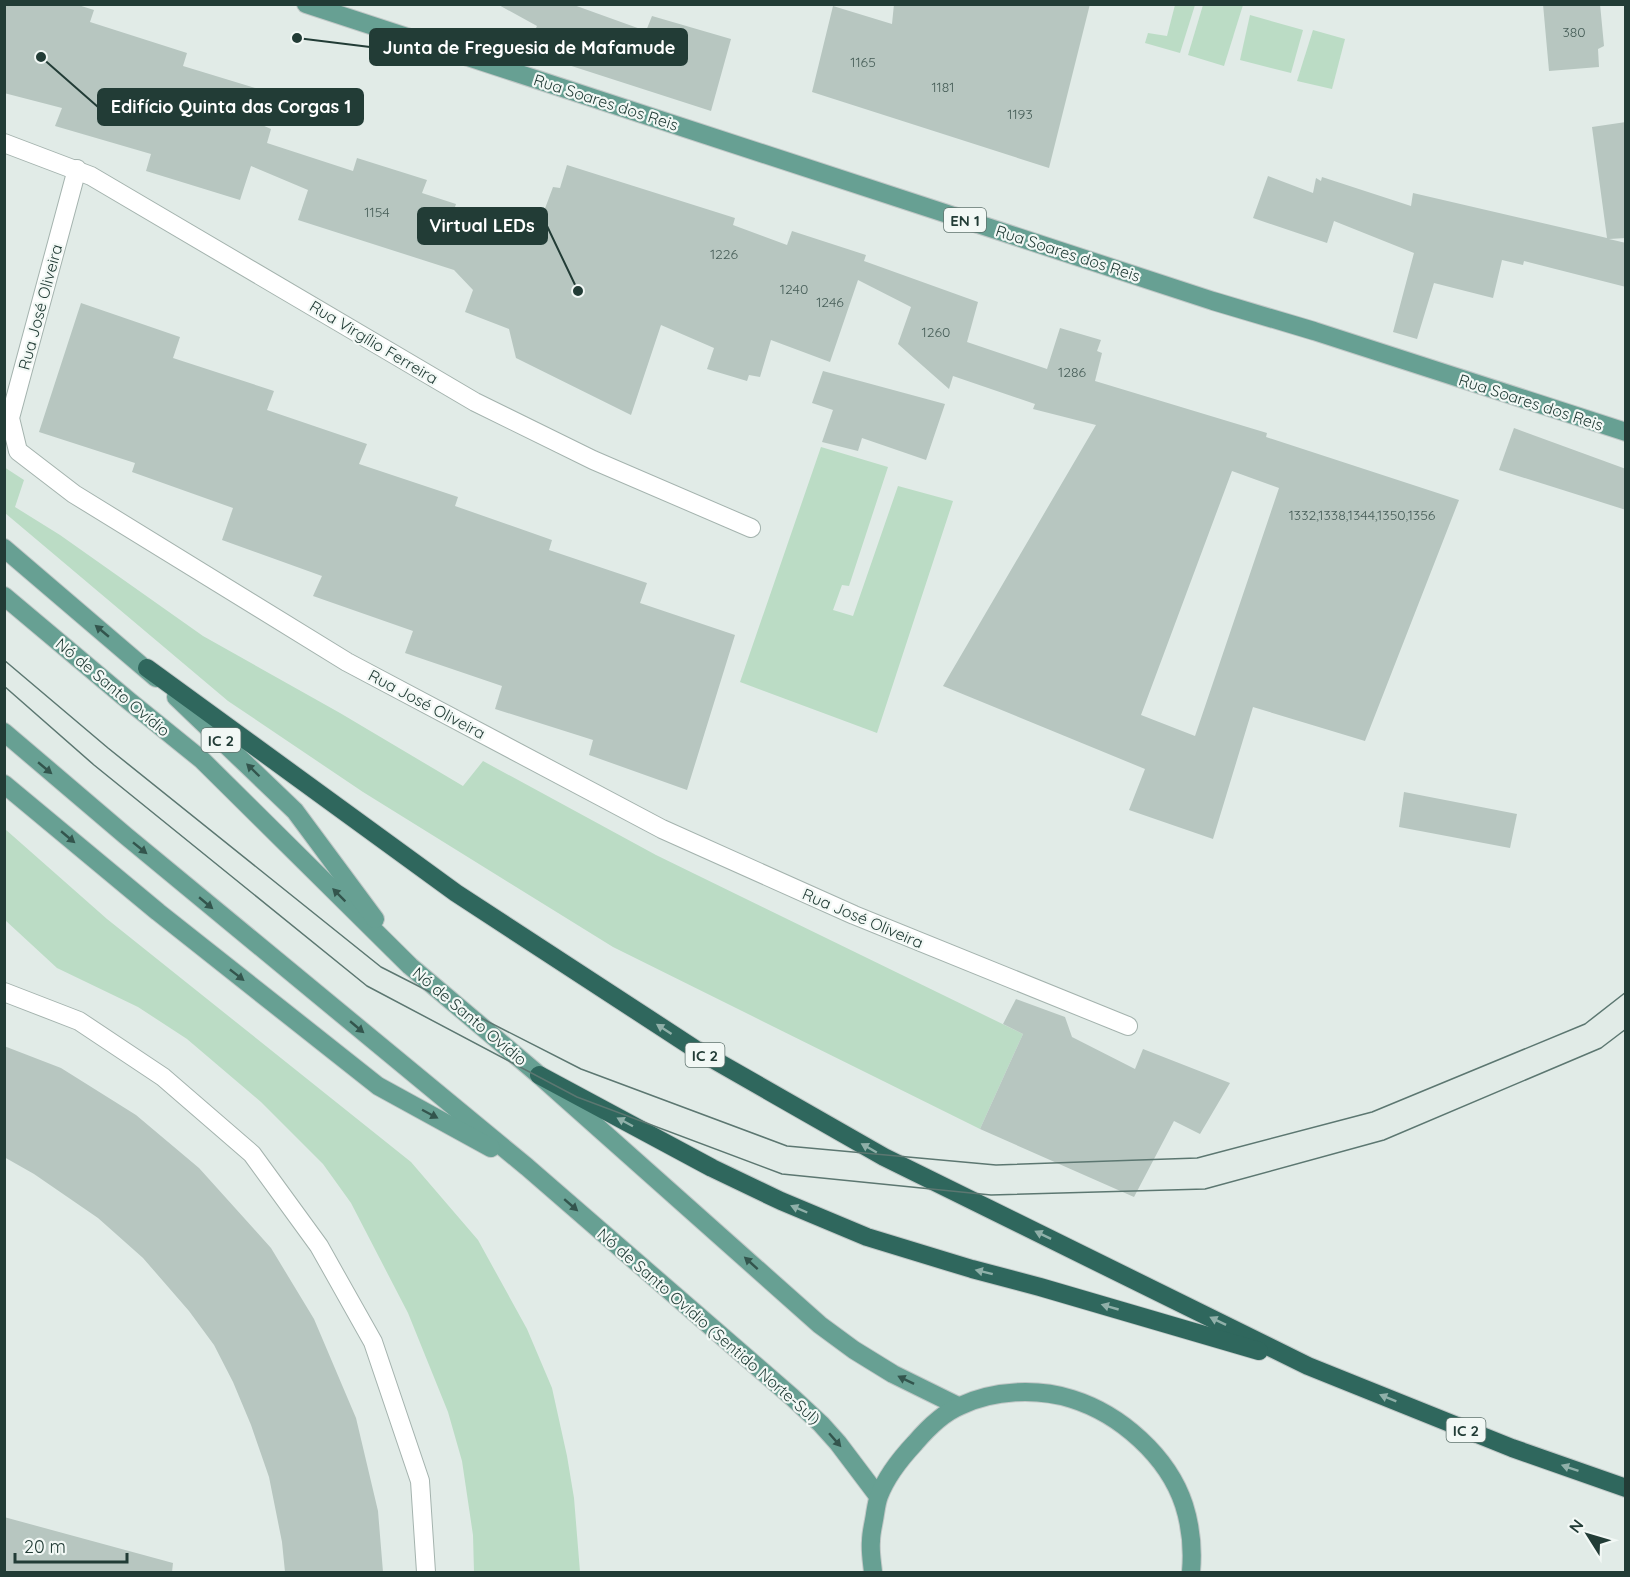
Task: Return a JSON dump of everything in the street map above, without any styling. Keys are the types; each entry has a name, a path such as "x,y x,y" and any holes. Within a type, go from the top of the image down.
{"highway":[{"name":"IC 2","path":"147,669 456,893 695,1049 884,1157 1308,1366 1512,1448 1626,1488"},
{"name":"IC 2","path":"539,1075 712,1168 781,1201 867,1237 1308,1366"}],"main road":[{"name":"Rua Soares dos Reis","path":"306,4 1202,297 1626,432"},
{"name":"IC 2","path":"4,548 147,669 295,811 410,966"},
{"name":"Nó de Santo Ovídio","path":"4,596 202,760 410,966 539,1075 820,1325 854,1350 893,1374 958,1406"},
{"path":"4,732 135,844 527,1167"},
{"path":"4,784 158,912 378,1086 527,1167"},
{"name":"Nó de Santo Ovídio (Sentido Norte-Sul)","path":"527,1167 821,1424 878,1496"},
{"path":"873,1572 871,1540 878,1496 905,1454 938,1420 958,1406 977,1399 1016,1392 1052,1394 1072,1399 1123,1425 1141,1440 1171,1477 1184,1504 1191,1534 1191,1572"}],"street":[{"name":"Rua Virgílio Ferreira","path":"4,143 91,176 475,402 593,460 751,528"},
{"name":"Rua José Oliveira","path":"77,169 10,418 18,451 74,494 347,662 662,829 854,915 1128,1026"},
{"path":"4,993 79,1021 163,1077 252,1154 319,1246 374,1342 420,1481 426,1572"}],"green space":[{"path":"1175,5 1195,5 1180,53 1145,43 1148,33 1167,36"},
{"path":"1203,5 1243,5 1224,66 1188,55"},
{"path":"1250,15 1303,30 1291,73 1240,60"},
{"path":"1313,30 1345,39 1332,89 1297,81"},
{"path":"821,447 888,467 849,586 842,585 833,610 853,616 898,486 953,501 877,733 740,682"},
{"path":"4,467 24,480 15,507 60,535 203,636 463,786 483,761 656,855 1023,1034 980,1129 613,947 363,792 228,701 5,513"},
{"path":"5,829 107,919 411,1162 478,1240 527,1329 552,1388 574,1498 580,1572 474,1572 473,1535 462,1461 448,1412 408,1313 351,1203 323,1164 261,1102 187,1039 138,1007 57,968 5,920"}],"building":[{"path":"4,4 75,4 94,10 90,22 187,53 183,66 272,93 262,125 271,129 267,143 353,171 357,158 427,180 422,193 456,204 453,213 534,238 553,187 560,188 567,165 735,218 733,225 787,245 792,231 866,255 864,261 978,302 967,342 1047,369 1060,328 1101,340 1097,351 1102,353 1095,381 1267,433 1266,437 1459,500 1365,741 1253,707 1213,839 1129,810 1145,769 943,686 1096,425 1033,409 1035,404 953,376 949,389 898,344 911,307 858,280 830,362 771,340 760,377 749,375 747,381 707,369 714,348 661,325 631,415 516,358 509,329 465,312 473,290 454,270 298,220 308,190 251,166 240,200 146,171 151,154 55,126 62,108 4,93","holes":["1232,471 1279,488 1195,736 1141,715"]},
{"path":"497,4 571,4 646,31 652,16 731,39 711,111 525,51 537,26"},
{"path":"894,4 1090,4 1049,168 812,92 833,6 892,24"},
{"path":"1543,4 1600,4 1604,46 1598,49 1599,67 1549,71"},
{"path":"1626,122 1626,238 1609,239 1626,243 1626,287 1524,261 1523,265 1502,260 1493,298 1434,283 1417,339 1393,332 1414,253 1334,221 1327,243 1253,218 1268,176 1313,193 1316,178 1321,181 1322,177 1411,206 1413,193 1607,238 1592,127"},
{"path":"81,303 180,337 173,358 274,391 267,410 367,444 359,464 458,497 455,506 552,540 549,550 647,583 640,603 735,635 687,790 589,755 593,740 495,709 502,686 405,653 413,631 313,596 322,576 222,540 233,508 132,472 135,463 39,432"},
{"path":"823,371 945,404 926,460 862,438 858,451 822,442 833,410 812,403"},
{"path":"1514,428 1626,469 1626,510 1499,470"},
{"path":"1404,792 1517,814 1510,848 1399,827"},
{"path":"1016,999 1065,1017 1072,1037 1135,1069 1143,1049 1230,1083 1200,1134 1174,1121 1134,1197 980,1129 1023,1034 1003,1024"},
{"path":"4,1046 61,1068 136,1115 199,1168 271,1248 314,1319 356,1418 378,1511 383,1572 285,1572 282,1542 269,1477 251,1425 214,1345 189,1311 143,1258 98,1218 34,1174 4,1157"},
{"path":"4,1517 173,1563 172,1572 4,1572"}],"tram line":[{"path":"4,660 108,748 381,967 581,1069 787,1146 996,1165 1197,1158 1372,1112 1585,1024 1626,992"},
{"path":"4,686 94,765 367,986 577,1097 782,1174 991,1195 1205,1189 1384,1140 1601,1048 1626,1029"}],"place":[{"name":"Junta de Freguesia de Mafamude","path":"297,38"},
{"name":"Edifício Quinta das Corgas 1","path":"41,57"},
{"name":"Virtual LEDs","path":"578,291"}]}
